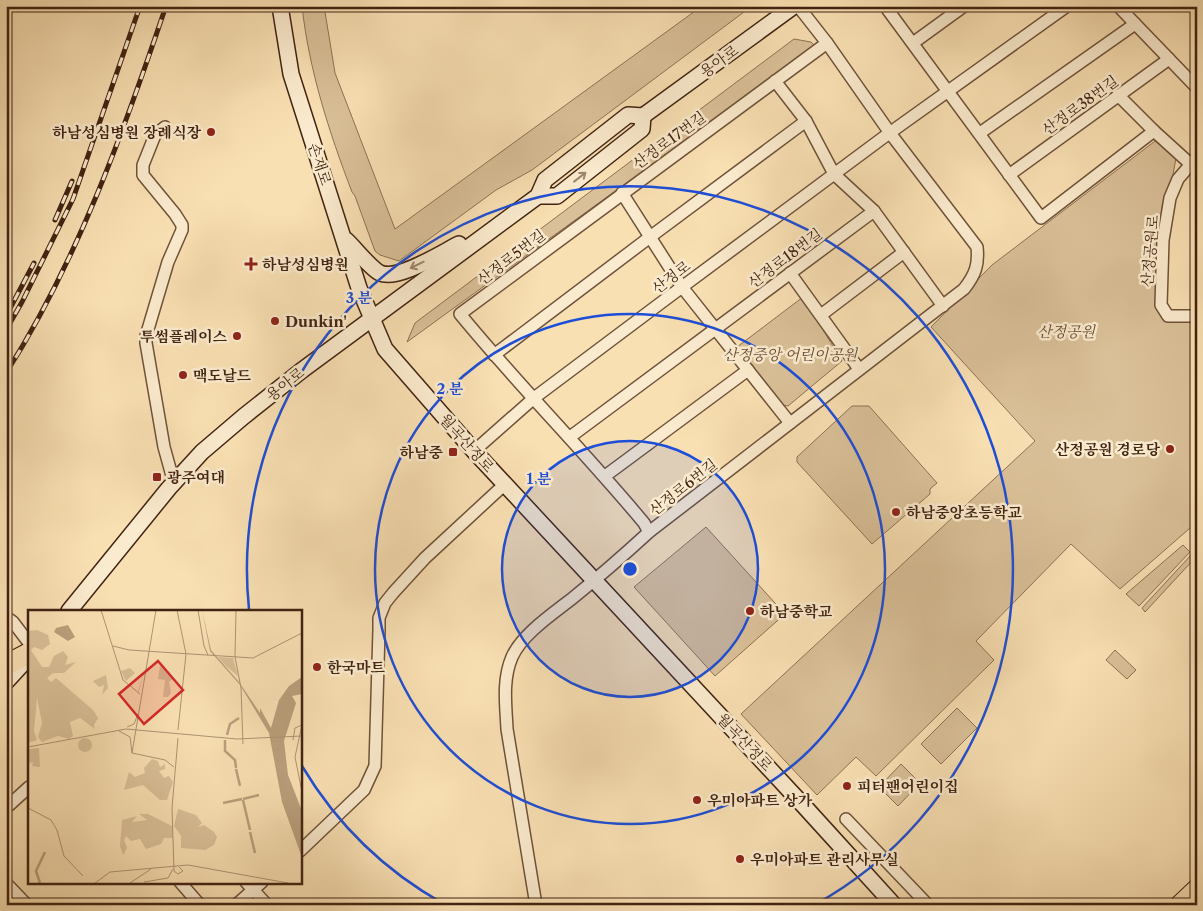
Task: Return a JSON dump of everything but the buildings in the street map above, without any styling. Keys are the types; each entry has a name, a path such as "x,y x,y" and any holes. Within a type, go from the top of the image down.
{"highway":[{"path":"6,665 28,655"}],"main road":[{"name":"손재로","path":"280,6 291,74 359,288 371,319"},
{"name":"용아로","path":"70,610 174,483 202,452 243,417 492,228 538,196 545,180 628,115 643,116 794,6"},
{"path":"343,236 378,272 389,276 404,272 492,228"},
{"name":"월곡산정로","path":"371,319 385,350 474,452 894,905"},
{"path":"6,682 28,656"},
{"path":"1179,905 1197,888"}],"street":[{"path":"622,193 682,287 790,423 964,289 976,271 978,260 977,248 798,6"},
{"path":"885,6 1041,218 1154,131"},
{"path":"913,43 964,6"},
{"name":"산정로","path":"474,452 534,398 890,132 1067,6"},
{"path":"1118,6 1197,88"},
{"path":"980,133 1135,24"},
{"name":"산정로17번길","path":"622,193 827,43"},
{"name":"산정로38번길","path":"1009,175 1169,59"},
{"path":"775,81 806,121 834,174 874,211 943,306"},
{"path":"1118,95 1154,131 1194,164"},
{"path":"494,355 806,121"},
{"path":"165,127 155,135 144,166 144,175 175,214 182,225 182,230 168,262 146,336 146,343 164,447 174,483"},
{"name":"산정공원로","path":"1194,164 1178,179 1170,198 1163,240 1161,305 1168,316 1197,316"},
{"name":"산정로5번길","path":"534,398 494,355 460,314 622,193"},
{"name":"산정로18번길","path":"715,329 874,211"},
{"path":"821,315 904,252"},
{"path":"790,273 859,369"},
{"path":"570,437 715,329"},
{"path":"605,476 748,370"},
{"name":"산정로6번길","path":"534,398 605,476 650,532 790,423"},
{"path":"301,850 364,790 375,766 378,630 379,618 385,603 425,558 505,484"},
{"path":"536,905 507,729 506,676 512,657 522,641 650,532"},
{"path":"6,617 13,622 28,642"},
{"path":"6,808 28,788"},
{"path":"846,819 928,905"},
{"path":"6,883 27,905"},
{"path":"182,884 200,905"},
{"path":"236,905 254,885 267,905"}],"green space":[{"path":"302,6 324,6 335,73 395,229 702,6 752,6 532,170 496,190 399,261 380,255 375,251 352,192 335,147 321,100 305,30"},
{"path":"794,39 811,42 815,46 407,342 415,323"},
{"name":"산정공원","path":"1163,135 1177,153 1162,233 1161,311 1197,316 1197,522 1120,589 1071,544 976,641 994,660 876,776 856,757 817,795 741,714 1035,441 931,327 992,265"},
{"name":"산정중앙 어린이공원","path":"803,297 842,361 788,406 777,404 737,347"},
{"path":"852,406 869,406 937,483 930,489 930,494 872,544 797,462 797,457"},
{"path":"706,527 785,614 715,676 634,587"},
{"path":"1183,545 1190,552 1139,606 1126,594"},
{"path":"1192,554 1195,558 1145,612 1142,608"},
{"path":"1115,650 1136,670 1127,679 1106,660"},
{"path":"957,708 977,728 941,764 921,744"},
{"path":"901,764 920,783 898,806 879,787"}],"railway":[{"path":"6,330 73,199 140,6"},
{"path":"6,373 32,330 77,241 133,101 166,6"},
{"path":"55,220 72,181"},
{"path":"6,316 34,263"}],"place":[{"name":"하남성심병원 장례식장","path":"211,132"},
{"name":"하남성심병원","path":"251,264"},
{"name":"Dunkin'","path":"275,321"},
{"name":"투썸플레이스","path":"237,336"},
{"name":"맥도날드","path":"183,375"},
{"name":"산정공원 경로당","path":"1170,449"},
{"name":"하남중","path":"453,452"},
{"name":"광주여대","path":"157,477"},
{"name":"하남중앙초등학교","path":"896,512"},
{"name":"하남중학교","path":"750,611"},
{"name":"한국마트","path":"317,667"},
{"name":"피터팬어린이집","path":"847,786"},
{"name":"우미아파트 상가","path":"697,800"},
{"name":"우미아파트 관리사무실","path":"740,859"}]}
